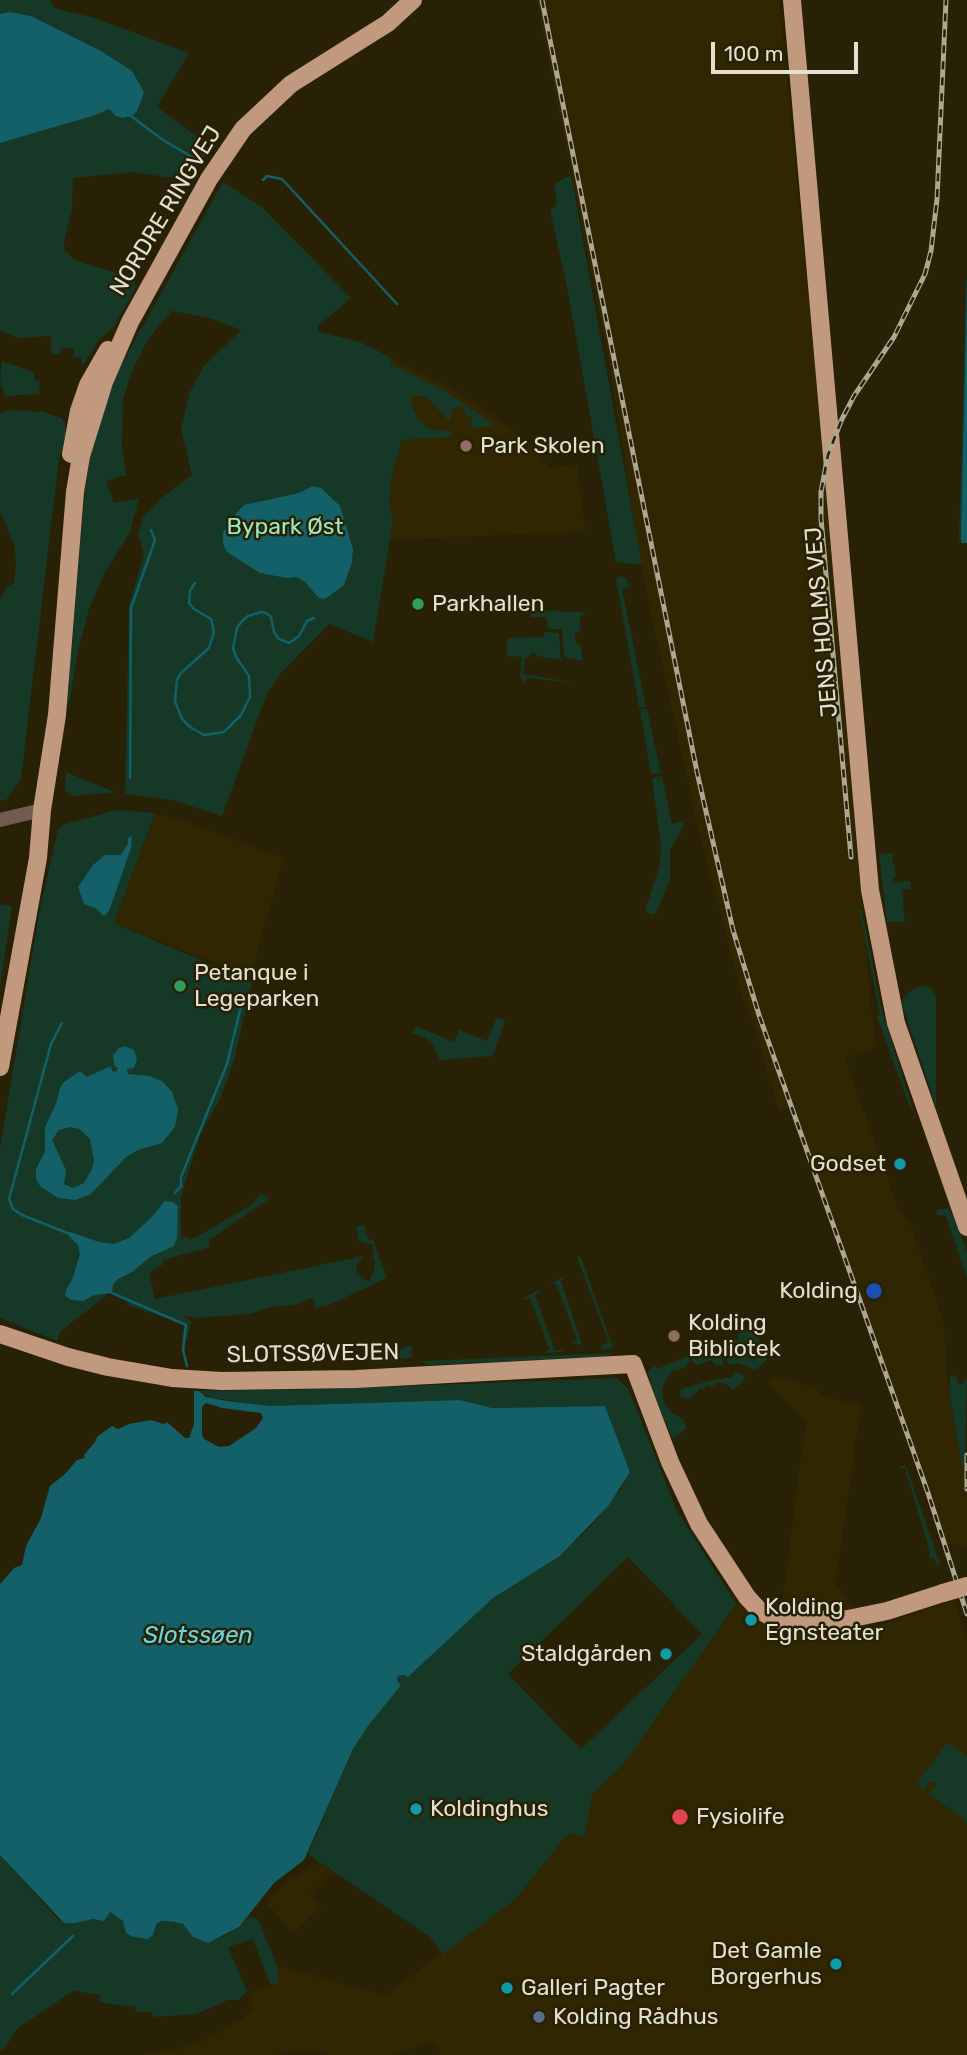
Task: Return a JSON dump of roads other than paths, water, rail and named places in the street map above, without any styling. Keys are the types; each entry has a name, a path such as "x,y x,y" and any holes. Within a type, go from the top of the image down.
{"main road":[{"name":"NORDRE RINGVEJ","path":"0,1067 38,858 42,810 57,715 68,568 61,526 79,411 99,365 130,322 209,179 243,129 291,84 388,23 413,0"},
{"name":"JENS HOLMS VEJ","path":"792,0 870,890 896,1023 967,1227"},
{"name":"SLOTSSØVEJEN","path":"0,1334 108,1367 172,1378 222,1381 356,1379 633,1364 670,1462 699,1524 747,1597 771,1617 783,1621 848,1619 876,1614 967,1586"}],"street":[{"path":"0,820 42,810"}],"water":[{"path":"10,12 31,16 101,51 132,71 144,92 137,111 132,116 123,118 116,116 109,109 0,143 0,14"},
{"path":"967,281 967,543 961,543"},
{"path":"313,486 321,488 340,506 353,549 352,562 344,585 325,599 319,598 304,581 296,577 260,573 227,552 223,544 223,533 244,505 299,493"},
{"path":"132,836 131,848 109,911 104,916 95,908 84,904 78,887 93,865 105,855 121,855 128,844 128,838"},
{"path":"125,1046 134,1050 137,1059 134,1068 127,1069 128,1074 149,1076 162,1081 172,1092 178,1109 175,1127 162,1143 138,1150 126,1157 91,1194 75,1200 58,1198 40,1186 36,1179 36,1169 45,1152 45,1127 60,1088 80,1071 87,1077 111,1066 112,1071 116,1072 118,1068 114,1065 113,1055","holes":["70,1127 79,1129 90,1139 94,1161 84,1183 73,1188 64,1184 66,1170 52,1140 59,1130"]},
{"path":"165,1201 178,1206 177,1238 174,1246 150,1257 132,1272 118,1279 113,1284 112,1293 94,1295 83,1301 65,1296 80,1254 78,1245 69,1236 70,1232 114,1244 129,1238"},
{"name":"Slotssøen","path":"194,1391 199,1391 206,1397 271,1406 460,1400 492,1408 605,1406 630,1472 609,1505 560,1556 493,1598 408,1677 398,1676 397,1681 401,1685 353,1749 304,1860 274,1883 239,1927 208,1943 193,1937 183,1924 162,1921 156,1924 153,1935 148,1939 133,1937 126,1933 123,1921 110,1912 104,1921 93,1919 64,1923 0,1855 0,1584 14,1568 22,1565 26,1546 41,1518 50,1486 77,1460 85,1458 84,1455 97,1437 112,1426 118,1429 151,1420 164,1424 167,1422 185,1438 189,1438 194,1424","holes":["206,1403 261,1413 263,1418 256,1428 229,1446 219,1447 204,1439 202,1435 202,1407"]}],"waterway":[{"path":"131,116 163,140 204,164"},
{"path":"263,180 267,176 282,179 397,304"},
{"path":"130,778 131,608 155,540 151,530"},
{"path":"195,583 190,591 189,603 211,619 214,632 209,648 181,673 177,680 175,701 182,719 204,735 224,732 241,715 250,697 249,676 233,648 237,628 242,621 248,616 266,613 271,617 274,632 279,639 289,643 299,636 307,621 314,618"},
{"path":"175,1193 181,1186 181,1177 227,1064 242,1002"},
{"path":"62,1023 51,1044 9,1199 13,1209 22,1215 70,1234"},
{"path":"112,1293 186,1325 183,1350 187,1366"},
{"path":"12,1994 73,1936"}],"railway":[{"path":"542,0 697,772 733,930 759,1015 928,1493 967,1614"},
{"path":"851,857 821,518 821,492 828,455 841,421 854,396 894,337 925,274 931,251 937,199 946,0"},
{"path":"967,1455 967,1489"}],"place":[{"name":"Park Skolen","path":"466,446"},
{"name":"Parkhallen","path":"418,604"},
{"name":"Petanque i Legeparken","path":"180,986"},
{"name":"Godset","path":"900,1164"},
{"name":"Kolding","path":"874,1291"},
{"name":"Kolding Bibliotek","path":"674,1336"},
{"name":"Kolding Egnsteater","path":"751,1620"},
{"name":"Staldgården","path":"666,1654"},
{"name":"Koldinghus","path":"416,1809"},
{"name":"Fysiolife","path":"680,1817"},
{"name":"Det Gamle Borgerhus","path":"836,1964"},
{"name":"Galleri Pagter","path":"507,1988"},
{"name":"Kolding Rådhus","path":"539,2017"}],"park label":[{"name":"Bypark Øst","path":"285,527"}]}
